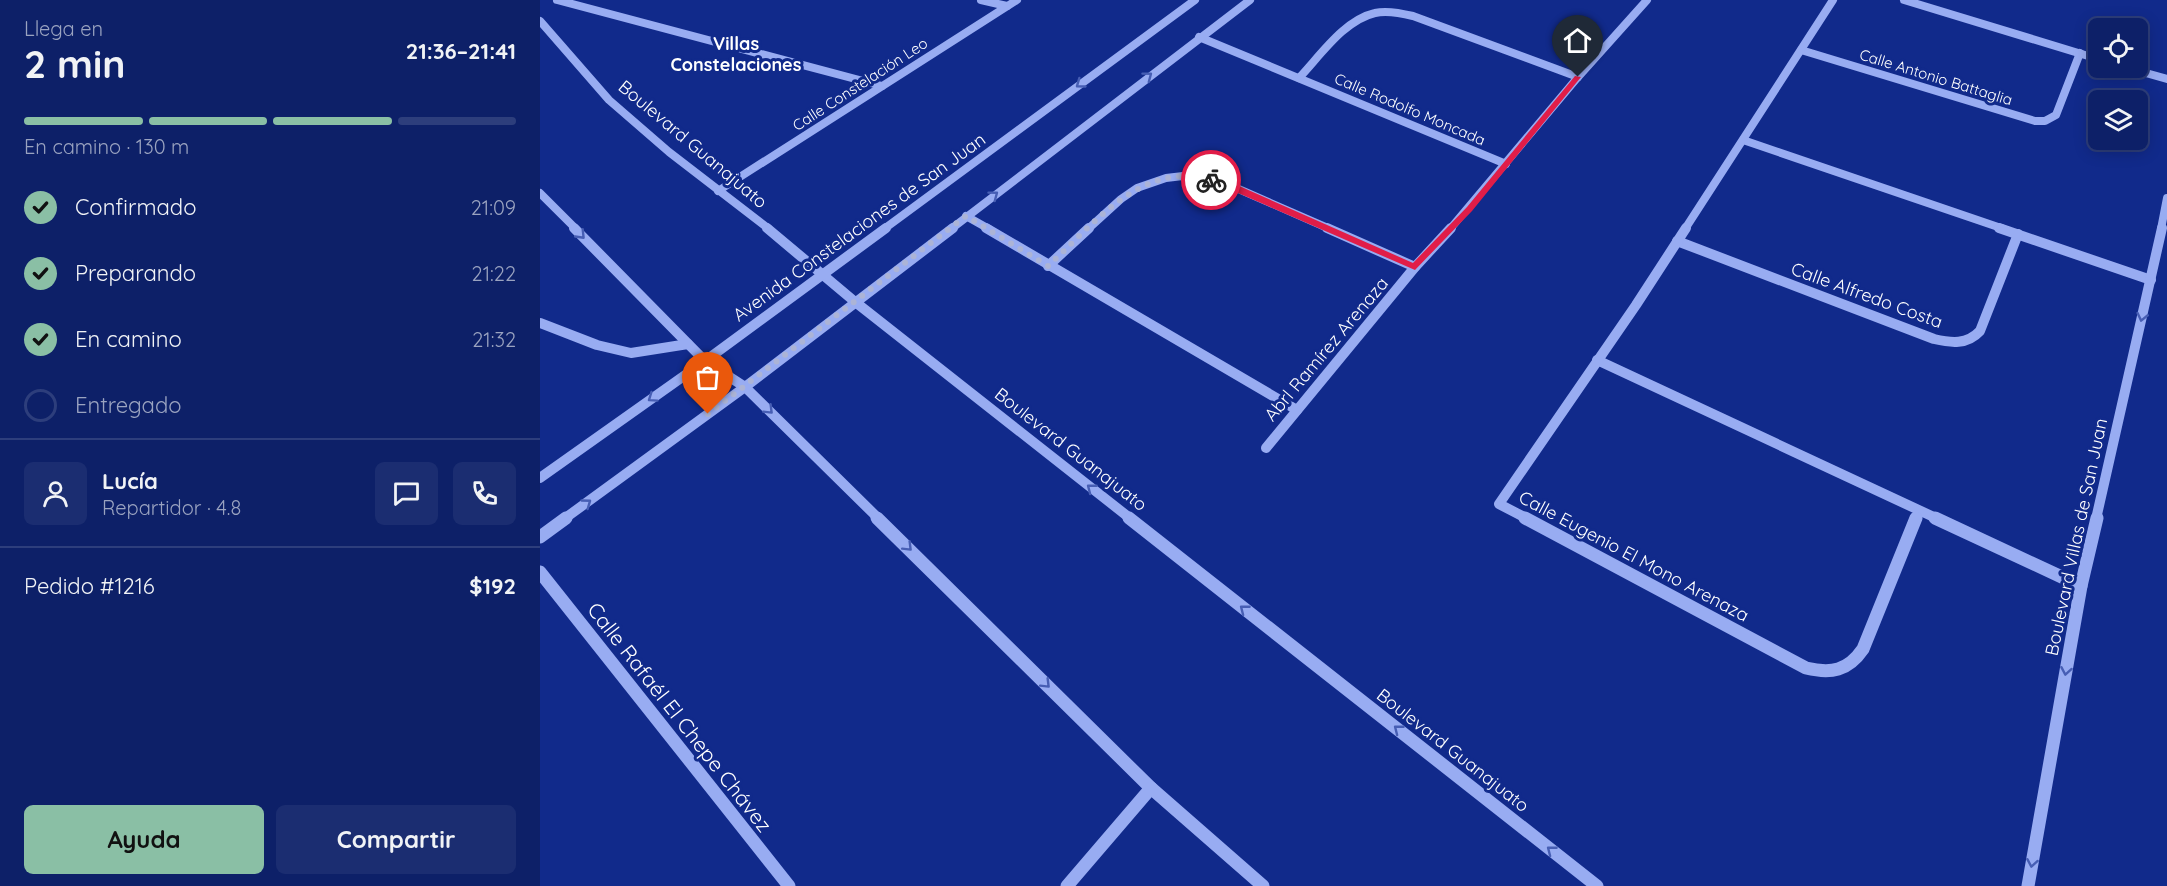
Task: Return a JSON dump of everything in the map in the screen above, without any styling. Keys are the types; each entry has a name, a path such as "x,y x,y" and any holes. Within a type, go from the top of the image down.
{"street":[{"path":"557,0 882,86"},
{"path":"981,0 1007,6"},
{"name":"Calle Constelación Leo","path":"718,191 1017,0"},
{"name":"Avenida Constelaciones de San Juan","path":"540,478 705,361 1195,0"},
{"path":"540,537 745,387 854,301 1250,0"},
{"path":"1506,164 1578,77 1647,0"},
{"path":"1833,0 1598,360 2081,586"},
{"path":"1904,0 2088,55"},
{"name":"Calle Rodolfo Moncada","path":"1299,78 1356,23 1374,13 1391,12 1413,16 1578,77"},
{"name":"Boulevard Guanajuato","path":"540,21 608,100 718,191 823,272 854,301 1597,886"},
{"name":"Calle Rodolfo Moncada","path":"1199,37 1506,164"},
{"name":"Calle Antonio Battaglia","path":"1801,50 2035,121 2045,121 2056,115 2080,53"},
{"path":"2148,74 2167,79"},
{"path":"1743,140 2151,280"},
{"name":"Abrl Ramírez Arenaza","path":"1266,448 1415,267 1469,209 1506,164"},
{"path":"1048,266 1121,199 1137,188 1166,178 1184,176 1203,177 1234,187 1415,267"},
{"path":"540,193 705,361 745,387 1151,788 1263,886"},
{"name":"Boulevard Villas de San Juan","path":"2028,886 2081,586 2151,280 2163,243 2167,198"},
{"path":"966,216 1297,410"},
{"name":"Calle Alfredo Costa","path":"1677,241 1934,339 1950,343 1974,338 1980,331 2018,234"},
{"path":"540,323 597,345 632,353 688,344"},
{"name":"Calle Eugenio El Mono Arenaza","path":"1598,360 1499,504 1806,668 1824,673 1840,671 1855,661 1863,649 1919,511"},
{"name":"Calle Rafaél El Chepe Chávez","path":"540,572 789,886"},
{"path":"1067,886 1151,788"}],"way so far":[{"path":"708,414 966,216 1048,266 1121,199 1137,188 1166,178 1184,176 1211,180"}],"district":[{"name":"Villas Constelaciones","path":"736,53"}],"route":[{"path":"1211,180 1234,187 1415,267 1469,209 1578,77"}]}
